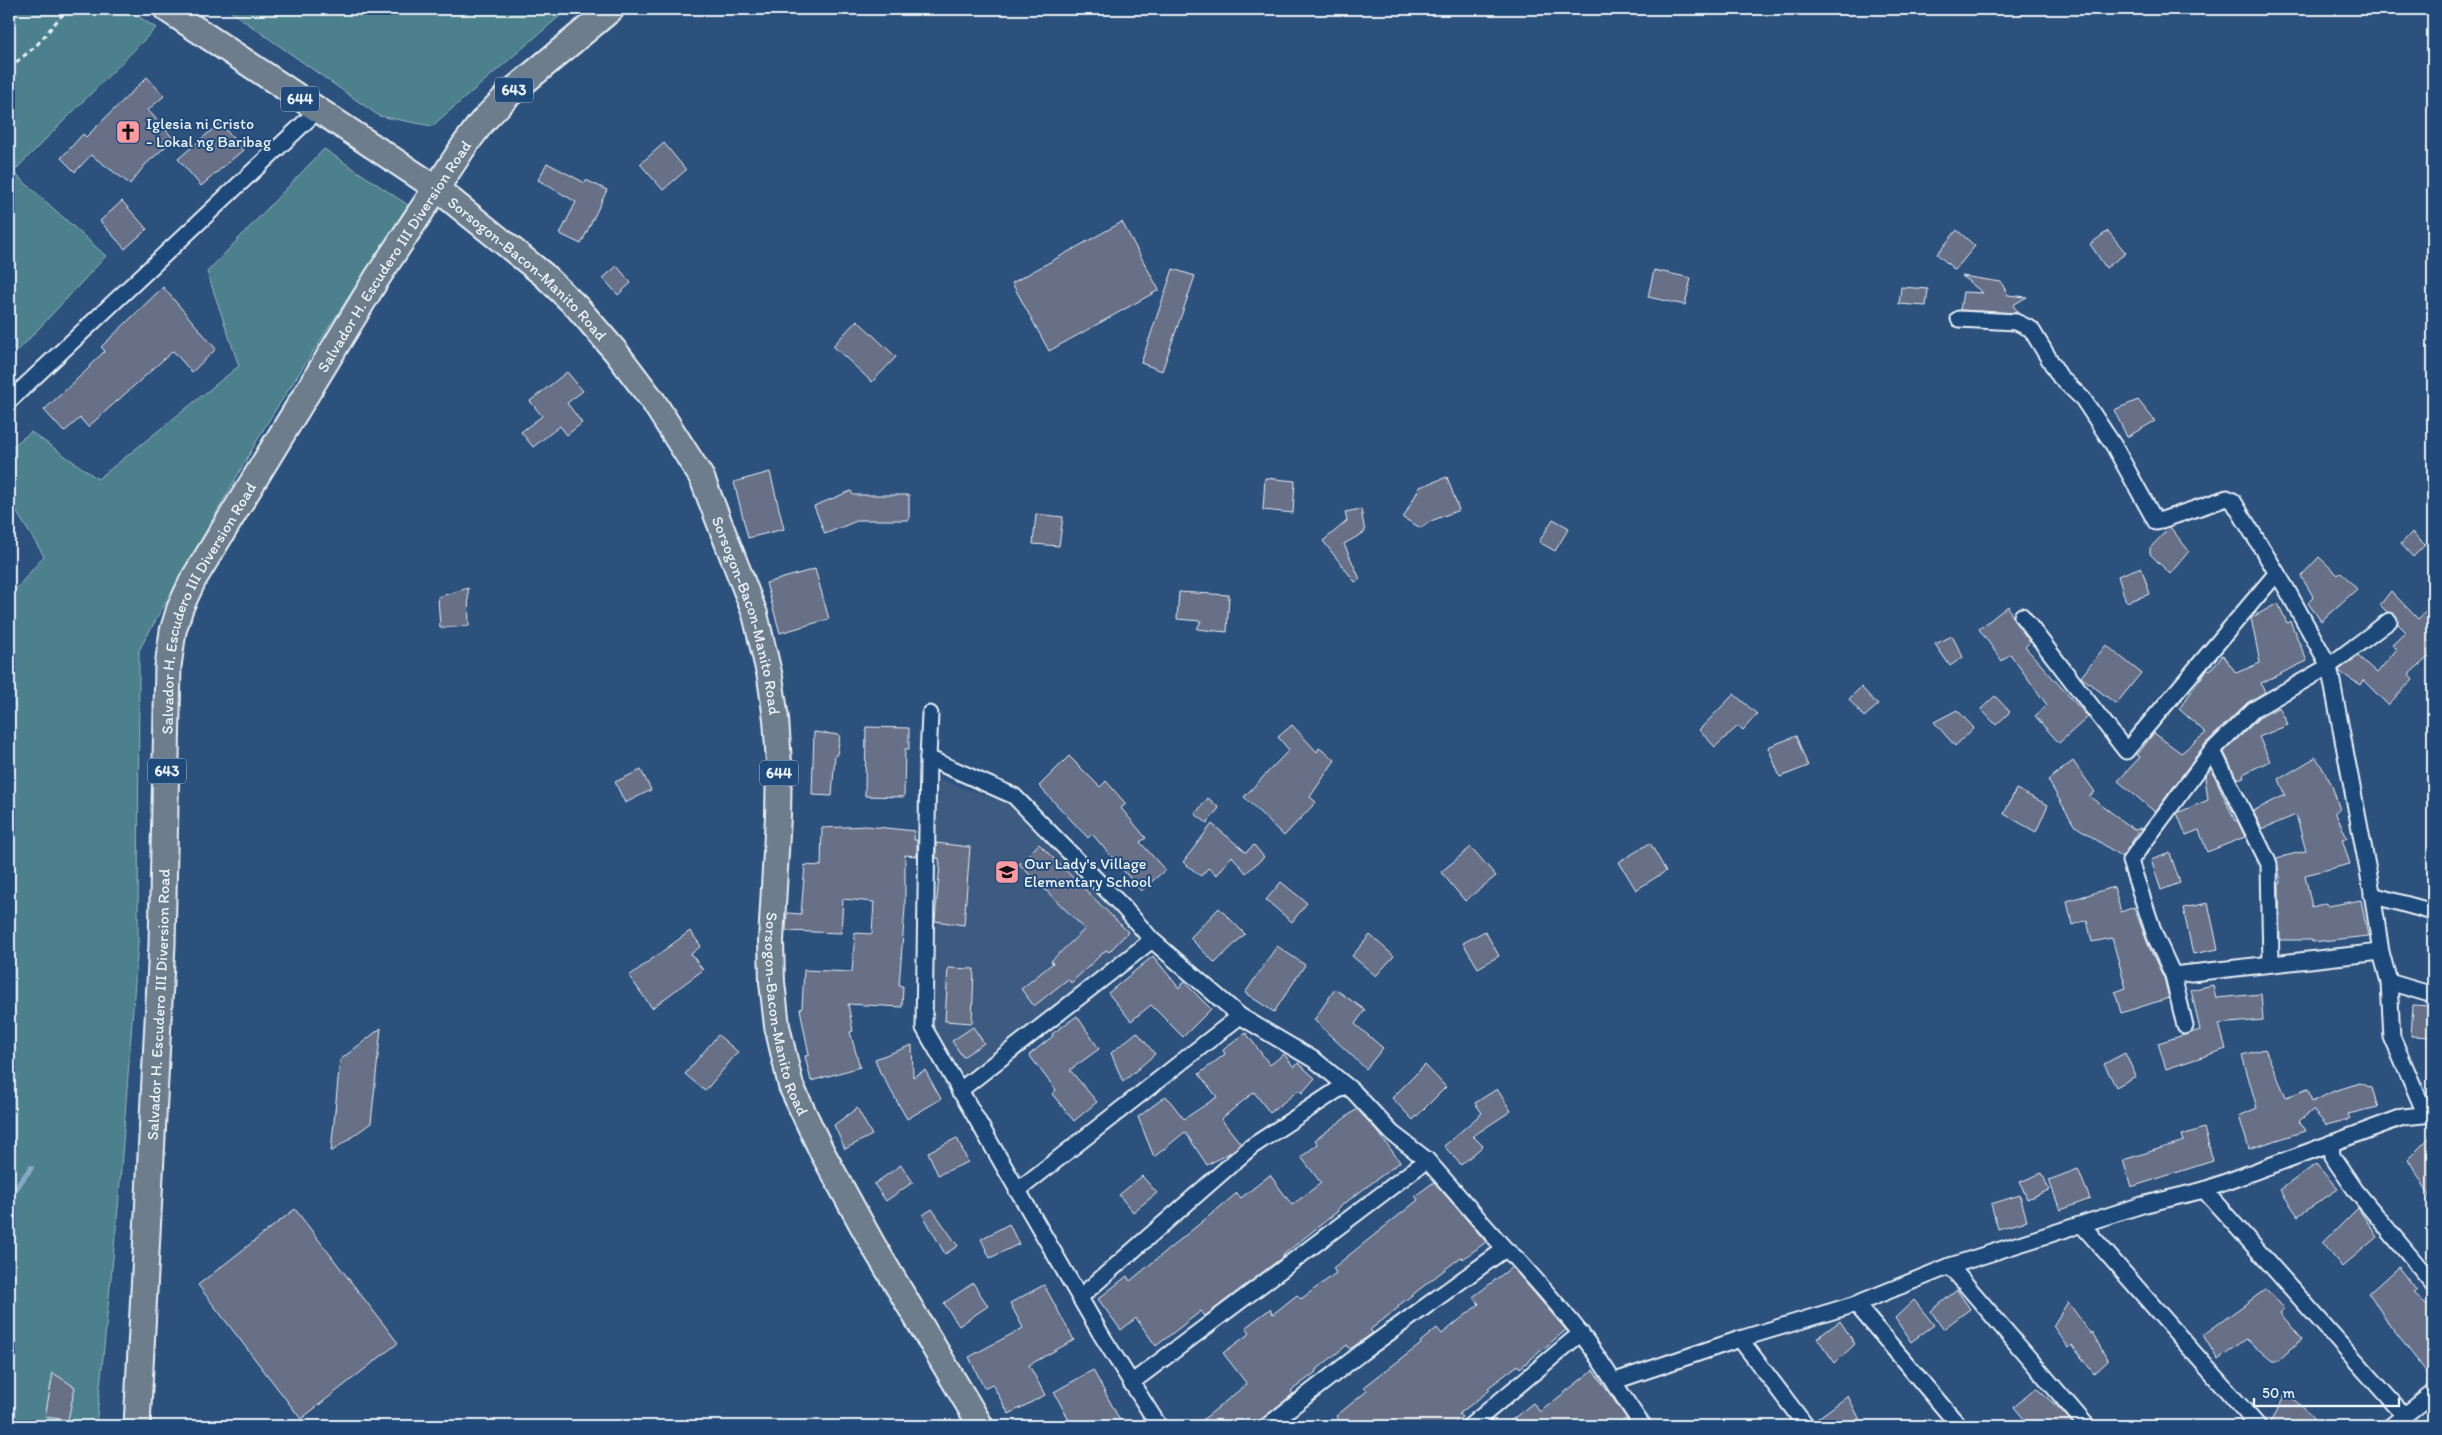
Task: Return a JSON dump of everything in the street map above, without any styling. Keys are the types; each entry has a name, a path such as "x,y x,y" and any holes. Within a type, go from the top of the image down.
{"highway":[{"name":"Salvador H. Escudero III Diversion Road","path":"137,1426 162,944 168,666 172,631 180,608 207,555 377,278 482,122 501,102 611,9"}],"main road":[{"name":"Sorsogon-Bacon-Manito Road","path":"166,9 317,111 436,188 544,275 578,308 616,352 653,401 702,478 755,614 767,662 776,719 779,762 771,941 772,982 777,1026 791,1086 822,1152 873,1245 981,1426"}],"street":[{"path":"9,401 317,111"},
{"path":"1615,1381 1740,1339 1856,1304 1950,1266 2142,1205 2204,1190 2404,1117 2429,1113 2392,1037 2389,982 2381,952 2329,666 2233,501 2227,498 2156,522 2114,446 2083,399 2060,377 2031,329 2016,322 1959,318"},
{"path":"2022,616 2126,751 2276,574"},
{"path":"2185,1026 2173,975 2155,936 2130,861 2213,751 2254,710 2329,666 2389,620"},
{"path":"930,714 924,1028 1017,1191 1131,1383 1159,1426"},
{"path":"2213,751 2270,864 2271,964"},
{"path":"928,758 1014,796 1124,907 1152,940 1240,1016 1316,1061 1346,1085 1392,1132 1427,1160 1581,1333 1615,1381 1628,1407 1643,1426"},
{"path":"2372,895 2433,912"},
{"path":"959,1091 1152,940"},
{"path":"2173,975 2381,952"},
{"path":"2389,982 2433,995"},
{"path":"1017,1191 1240,1016"},
{"path":"1080,1297 1251,1148 1346,1085"},
{"path":"2331,1143 2332,1156 2356,1191 2433,1284"},
{"path":"1131,1383 1427,1160"},
{"path":"2204,1190 2404,1415"},
{"path":"2082,1224 2258,1426"},
{"path":"1267,1426 1360,1354 1505,1249"},
{"path":"1950,1266 2087,1426"},
{"path":"1856,1304 1959,1426"},
{"path":"1470,1426 1581,1333"},
{"path":"1740,1339 1806,1426"},
{"path":"2391,1426 2433,1393"}],"path":[{"path":"9,68 36,46 67,9"}],"shaded area":[{"name":"Our Lady's Village Elementary School","path":"937,779 1019,807 1141,937 965,1077 931,1026"}],"green space":[{"path":"9,9 127,9 156,28 13,172 106,256 15,354 9,329"},
{"path":"227,9 568,9 432,126 379,116"},
{"path":"324,149 408,205 267,423 139,650 138,942 118,1208 96,1426 9,1426 9,597 44,556 9,500 9,449 31,432 98,479 239,366 207,272"}],"building":[{"path":"147,77 164,96 148,110 174,139 145,165 130,184 91,155 75,172 61,158 83,134 86,137"},
{"path":"220,123 243,150 201,186 178,159"},
{"path":"664,143 686,170 663,190 640,164"},
{"path":"547,163 585,183 586,180 607,190 581,244 560,234 576,202 538,180"},
{"path":"122,201 147,229 125,249 100,221"},
{"path":"1122,222 1159,290 1049,351 1012,283"},
{"path":"1957,230 1975,246 1955,270 1937,254"},
{"path":"2108,231 2126,253 2106,268 2090,244"},
{"path":"617,266 631,283 618,295 603,278"},
{"path":"1173,269 1195,276 1162,371 1141,363"},
{"path":"1654,270 1691,278 1685,305 1648,297"},
{"path":"1962,276 2001,282 2008,295 2027,297 2013,305 2018,313 1960,310 1963,292 1983,293"},
{"path":"163,287 216,349 192,372 173,351 88,427 80,418 64,432 44,410 90,367 105,351 101,347"},
{"path":"1901,287 1928,289 1926,306 1899,304"},
{"path":"857,320 896,357 872,382 833,346"},
{"path":"567,372 583,391 567,403 582,423 567,435 560,426 533,447 521,432 542,416 530,401"},
{"path":"2138,400 2155,421 2127,437 2114,410"},
{"path":"770,472 784,529 748,538 734,482"},
{"path":"1447,477 1459,510 1431,521 1421,528 1403,518 1420,487"},
{"path":"1265,478 1295,481 1293,513 1263,510"},
{"path":"851,491 853,495 909,495 909,520 859,520 825,534 814,506"},
{"path":"1361,509 1365,532 1344,544 1360,579 1355,582 1323,541 1347,521 1345,512"},
{"path":"1036,514 1063,517 1059,546 1033,544"},
{"path":"1553,519 1569,528 1555,551 1539,542"},
{"path":"2170,527 2189,551 2170,574 2150,554 2150,548"},
{"path":"2412,532 2425,545 2413,557 2401,544"},
{"path":"2319,557 2338,575 2341,572 2357,589 2321,621 2308,603 2314,598 2301,576"},
{"path":"2141,567 2150,594 2126,602 2118,576"},
{"path":"815,569 829,619 780,633 766,583"},
{"path":"468,588 469,626 440,628 438,597"},
{"path":"2391,591 2418,619 2433,605 2433,653 2409,674 2413,679 2388,705 2363,680 2360,685 2339,670 2358,656 2377,673 2397,649 2392,645 2406,632 2398,624 2396,615 2387,612 2380,605"},
{"path":"1179,592 1229,595 1227,632 1197,629 1201,621 1177,619"},
{"path":"2278,603 2287,623 2290,621 2307,661 2261,683 2265,692 2247,703 2205,744 2155,812 2118,781 2140,757 2137,755 2154,733 2181,753 2206,733 2179,709 2208,668 2210,670 2223,655 2236,673 2260,663 2251,618"},
{"path":"2008,606 2015,622 2030,642 2025,647 2088,717 2059,743 2035,716 2047,705 2010,654 2002,661 1979,629"},
{"path":"1952,636 1963,657 1950,666 1935,644"},
{"path":"2106,645 2141,673 2116,704 2081,677"},
{"path":"1861,687 1878,705 1864,717 1849,699"},
{"path":"1734,694 1757,714 1743,730 1738,726 1715,747 1699,730"},
{"path":"1995,696 2010,712 1996,725 1981,709"},
{"path":"2279,707 2288,725 2259,737 2270,761 2243,774 2244,777 2237,779 2224,752 2259,718"},
{"path":"1957,710 1974,728 1955,746 1934,722"},
{"path":"1292,725 1317,752 1319,748 1335,760 1310,797 1316,802 1284,836 1244,797 1289,750 1278,737"},
{"path":"866,727 909,728 909,749 905,749 904,797 865,796"},
{"path":"814,732 840,735 837,755 835,755 832,796 812,795"},
{"path":"1796,736 1808,766 1780,777 1768,747"},
{"path":"1069,756 1100,787 1106,781 1126,804 1121,808 1146,838 1140,842 1165,870 1141,891 1092,834 1088,838 1039,786"},
{"path":"2316,757 2331,783 2340,810 2335,812 2347,838 2342,839 2350,864 2305,875 2312,907 2327,903 2328,906 2361,900 2368,936 2312,942 2312,940 2280,940 2279,883 2281,882 2276,858 2306,851 2296,815 2262,829 2253,811 2285,795 2279,779"},
{"path":"2073,761 2095,792 2089,796 2135,830 2141,828 2122,857 2074,825 2048,780"},
{"path":"2211,768 2235,821 2237,820 2245,837 2207,852 2199,830 2186,835 2177,813 2208,800 2205,777"},
{"path":"641,770 651,790 625,803 615,782"},
{"path":"2016,789 2048,805 2036,832 2004,814"},
{"path":"1208,798 1219,808 1207,823 1195,814"},
{"path":"1212,824 1246,852 1254,845 1264,857 1246,873 1232,856 1217,875 1208,868 1201,876 1183,862"},
{"path":"866,826 915,831 914,840 917,840 917,856 905,855 905,908 899,986 903,986 902,1007 848,1004 853,1031 850,1032 860,1067 811,1081 805,1056 809,1055 800,1009 802,1008 804,970 852,972 855,933 872,934 874,902 843,899 841,933 786,931 787,913 801,914 805,865 821,866 822,828"},
{"path":"936,843 970,847 964,925 935,921 940,865 939,858 936,858"},
{"path":"1650,843 1666,871 1636,890 1619,862"},
{"path":"1039,844 1128,932 1109,952 1106,950 1071,983 1068,979 1034,1006 1021,989 1053,963 1051,961 1085,929 1019,864"},
{"path":"1471,847 1496,876 1465,901 1441,872"},
{"path":"2170,853 2180,883 2161,890 2151,860"},
{"path":"1281,882 1307,903 1292,922 1266,900"},
{"path":"2114,887 2121,912 2134,907 2149,947 2164,978 2169,998 2121,1013 2115,992 2126,988 2112,938 2092,942 2087,920 2072,925 2067,901"},
{"path":"2208,903 2218,949 2193,954 2183,908"},
{"path":"1219,908 1245,934 1215,963 1190,938"},
{"path":"690,931 701,946 691,954 703,970 652,1008 629,976"},
{"path":"1485,931 1499,956 1478,968 1463,943"},
{"path":"1370,935 1394,956 1376,976 1352,956"},
{"path":"1277,946 1305,965 1274,1012 1245,993"},
{"path":"1153,956 1179,988 1184,982 1211,1009 1183,1037 1151,1005 1131,1021 1108,993"},
{"path":"948,968 974,969 972,1023 945,1021"},
{"path":"2213,985 2216,998 2261,994 2263,1020 2219,1024 2226,1049 2166,1069 2158,1043 2200,1030 2191,990"},
{"path":"1335,989 1365,1010 1355,1024 1383,1048 1366,1069 1314,1020"},
{"path":"2413,1005 2433,1006 2433,1037 2411,1036"},
{"path":"1077,1016 1099,1049 1070,1070 1097,1102 1074,1121 1052,1094 1056,1090 1029,1055 1053,1036 1052,1034"},
{"path":"973,1027 984,1043 963,1057 952,1041"},
{"path":"381,1028 371,1123 331,1152 340,1060"},
{"path":"1137,1032 1155,1054 1123,1082 1111,1053"},
{"path":"1246,1033 1270,1065 1284,1054 1294,1067 1298,1063 1315,1078 1302,1093 1299,1090 1270,1113 1254,1092 1221,1119 1241,1144 1231,1152 1207,1165 1185,1132 1154,1157 1138,1117 1166,1096 1184,1119 1217,1097 1199,1074 1225,1054 1223,1050"},
{"path":"718,1035 738,1052 705,1091 685,1074"},
{"path":"912,1045 913,1077 925,1070 941,1099 907,1119 881,1075 875,1059"},
{"path":"2265,1049 2286,1097 2308,1089 2312,1102 2334,1091 2360,1083 2372,1088 2378,1107 2348,1114 2350,1119 2326,1125 2313,1110 2299,1121 2305,1131 2249,1149 2239,1116 2257,1108 2242,1055"},
{"path":"2125,1053 2136,1076 2116,1087 2104,1064"},
{"path":"1425,1065 1446,1087 1413,1120 1392,1098"},
{"path":"1497,1089 1511,1111 1473,1136 1483,1146 1461,1165 1444,1146 1482,1113 1475,1103"},
{"path":"857,1108 872,1135 845,1149 834,1125"},
{"path":"1357,1109 1379,1133 1400,1162 1337,1209 1338,1211 1284,1256 1205,1316 1201,1311 1156,1346 1136,1318 1121,1330 1098,1299 1127,1276 1130,1281 1237,1193 1241,1198 1270,1175 1292,1205 1321,1183 1301,1157 1318,1144 1315,1140"},
{"path":"2204,1128 2213,1161 2131,1187 2123,1160 2184,1141 2182,1135"},
{"path":"2433,1134 2433,1201 2408,1159"},
{"path":"957,1138 968,1162 938,1175 928,1152"},
{"path":"2316,1164 2338,1189 2298,1216 2280,1190"},
{"path":"901,1165 913,1182 886,1201 874,1184"},
{"path":"2078,1169 2090,1199 2060,1210 2049,1180"},
{"path":"2042,1173 2049,1190 2027,1199 2020,1182"},
{"path":"1142,1176 1157,1193 1133,1212 1119,1195"},
{"path":"1434,1182 1486,1242 1463,1259 1461,1257 1398,1306 1370,1330 1373,1333 1350,1349 1347,1345 1291,1391 1293,1394 1253,1426 1195,1426 1247,1384 1223,1353 1250,1333 1246,1327 1270,1309 1273,1314 1297,1295 1301,1299 1336,1273 1333,1268 1418,1200 1415,1196"},
{"path":"2020,1195 2027,1221 1998,1229 1991,1204"},
{"path":"2358,1208 2377,1237 2342,1267 2323,1243"},
{"path":"295,1209 398,1343 301,1419 198,1285"},
{"path":"932,1209 958,1246 945,1254 923,1215"},
{"path":"1009,1224 1019,1244 990,1258 981,1239"},
{"path":"1512,1267 1566,1330 1520,1368 1518,1365 1488,1388 1490,1390 1459,1414 1462,1417 1451,1426 1344,1426 1336,1416 1367,1391 1364,1387 1421,1344 1420,1342 1437,1328 1442,1334 1479,1304 1473,1297"},
{"path":"2398,1267 2417,1291 2414,1293 2433,1310 2433,1380 2390,1326 2369,1293"},
{"path":"973,1283 988,1306 959,1326 944,1303"},
{"path":"1044,1285 1074,1340 1029,1365 1045,1395 1009,1414 992,1384 984,1388 969,1357 1023,1328 1010,1303"},
{"path":"2266,1289 2285,1309 2280,1313 2302,1339 2278,1361 2272,1361 2246,1339 2218,1360 2203,1335"},
{"path":"1957,1290 1970,1309 1943,1329 1931,1311"},
{"path":"1914,1300 1934,1325 1911,1342 1895,1318"},
{"path":"2068,1302 2091,1334 2092,1332 2108,1361 2094,1374 2072,1345 2069,1348 2053,1326"},
{"path":"1840,1321 1855,1344 1835,1363 1817,1338"},
{"path":"1093,1370 1123,1426 1072,1426 1054,1392"},
{"path":"1593,1370 1632,1426 1504,1426 1533,1403 1540,1412"},
{"path":"53,1373 75,1387 68,1420 45,1417"},
{"path":"2036,1388 2060,1409 2075,1426 2030,1426 2014,1407"},
{"path":"2287,1392 2320,1426 2268,1426"},
{"path":"1848,1396 1863,1426 1815,1426 1814,1421"}],"waterway":[{"path":"9,1197 31,1168"}],"place":[{"name":"Iglesia ni Cristo - Lokal ng Baribag","path":"128,132"},
{"name":"Our Lady's Village Elementary School","path":"1007,872"}]}
